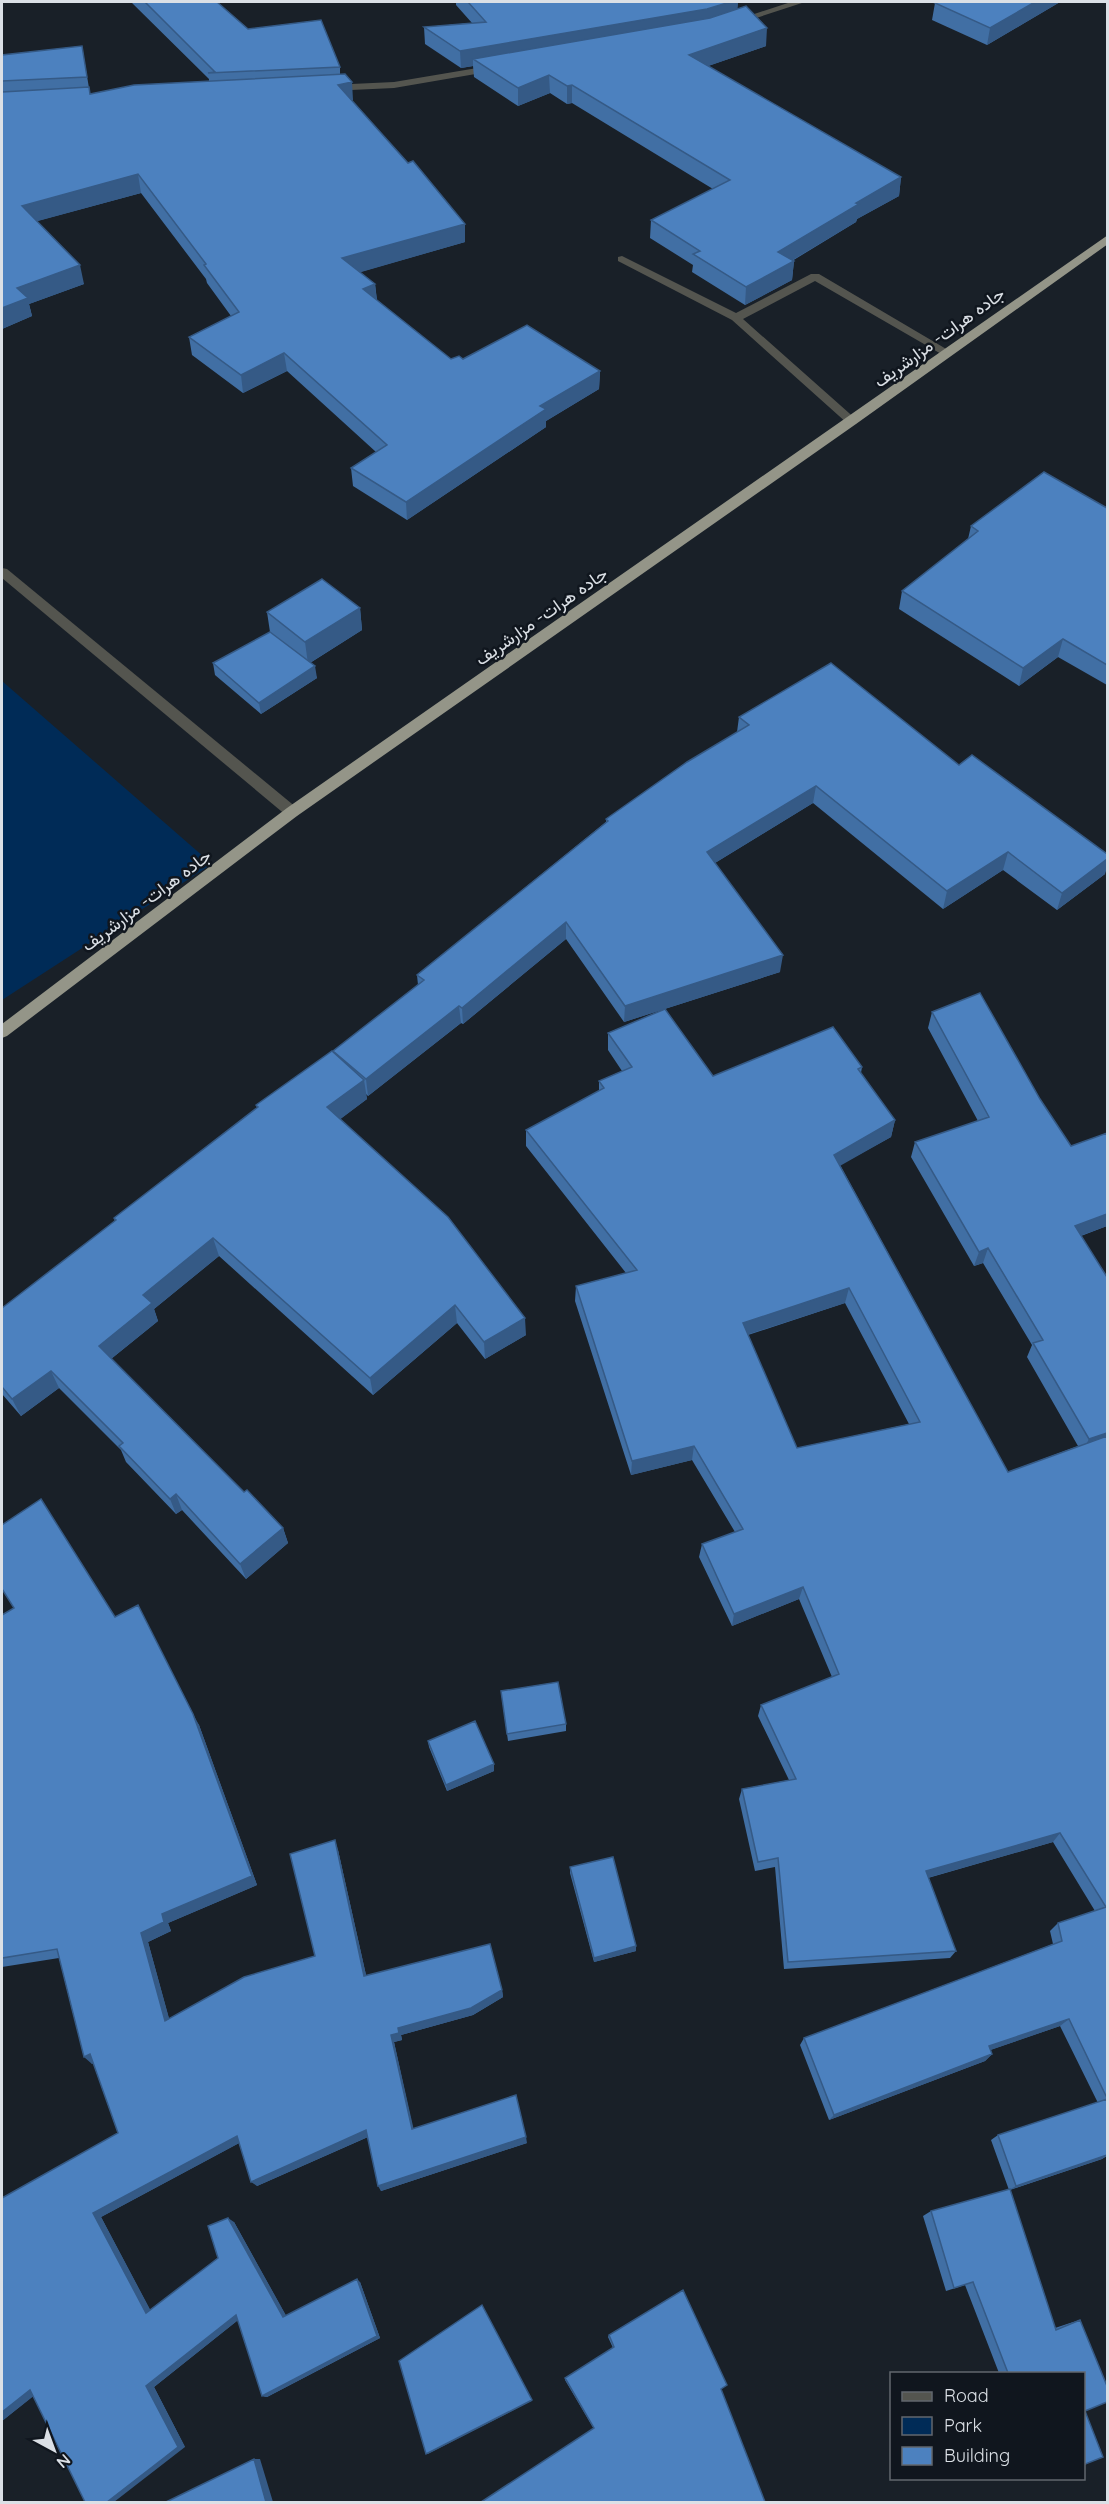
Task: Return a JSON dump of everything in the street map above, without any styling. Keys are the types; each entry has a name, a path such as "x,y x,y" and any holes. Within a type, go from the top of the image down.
{"highway":[{"name":"جاده هرات- مزارشریف","path":"2,1032 292,812 852,421 1107,238"}],"street":[{"path":"720,27 800,2"},
{"path":"323,89 394,85 511,65"},
{"path":"622,260 736,318 852,421"},
{"path":"736,318 815,276 947,353"},
{"path":"2,572 292,812"}],"green space":[{"path":"2,681 212,864 2,1000"}],"building":[{"path":"145,2 217,2 248,29 321,20 340,67 208,73 215,72"},
{"path":"468,2 730,2 707,9 460,51 424,27 486,22"},
{"path":"1035,2 990,28 935,3"},
{"path":"746,6 767,28 689,55 901,177 778,252 794,261 746,287 693,254 700,251 651,220 730,180 572,85 567,86 549,75 518,88 473,59 710,18"},
{"path":"82,46 87,77 2,81 2,55"},
{"path":"345,74 352,82 338,85 408,163 413,161 465,224 342,258 375,284 363,289 451,359 459,356 463,359 527,325 600,371 540,406 546,409 406,502 351,468 387,445 284,353 241,375 189,337 239,312 138,174 22,206 80,265 17,288 28,298 2,308 2,92 89,87 90,94 134,85"},
{"path":"1044,472 1107,508 1107,665 1063,639 1023,668 902,591 978,531 971,526"},
{"path":"322,579 360,608 305,642 267,612"},
{"path":"270,632 315,666 259,703 213,663"},
{"path":"831,663 959,765 972,755 1107,854 1107,859 1062,893 1008,852 947,891 816,786 707,852 783,955 625,1006 566,922 462,1008 459,1006 366,1079 333,1051 424,980 417,975 608,821 606,819 687,762 749,725 739,717"},
{"path":"980,993 1040,1099 1071,1146 1107,1133 1107,1214 1075,1226 1107,1277 1107,1433 1089,1439 1033,1343 1043,1340 988,1248 979,1252 915,1142 989,1117 932,1012"},
{"path":"665,1009 713,1076 833,1027 862,1067 858,1069 895,1120 834,1155 1008,1472 1107,1436 1107,2098 1069,2019 989,2046 992,2054 834,2115 804,2038 1062,1941 1058,1923 1106,1907 1060,1833 926,1871 956,1951 788,1962 778,1858 758,1862 742,1789 796,1779 761,1705 839,1674 803,1587 734,1614 702,1544 743,1529 694,1446 632,1461 576,1286 637,1270 526,1130 604,1088 599,1081 632,1067 608,1033","holes":["849,1288 920,1422 797,1448 743,1323"]},
{"path":"332,1051 364,1080 327,1107 448,1217 525,1318 484,1342 455,1305 370,1378 213,1238 143,1295 152,1303 99,1346 244,1492 247,1490 283,1528 240,1564 176,1494 170,1499 119,1446 123,1443 51,1371 12,1399 2,1387 2,1308 258,1107 256,1105"},
{"path":"41,1499 115,1617 138,1605 193,1714 252,1876 162,1914 164,1922 141,1933 165,2021 244,1977 315,1956 290,1854 335,1840 364,1976 490,1944 502,1990 471,2008 398,2028 399,2033 391,2035 412,2129 516,2095 526,2137 378,2186 366,2130 251,2182 237,2136 93,2213 146,2313 218,2258 208,2226 228,2218 283,2317 357,2279 377,2336 262,2396 236,2315 146,2386 178,2447 107,2502 85,2502 30,2390 2,2412 2,2198 118,2133 90,2054 84,2057 57,1949 2,1958 2,1615 14,1608 2,1589 2,1525"},
{"path":"558,1682 566,1724 507,1734 501,1691"},
{"path":"475,1721 494,1764 446,1785 428,1741"},
{"path":"613,1857 636,1946 594,1958 570,1867"},
{"path":"1107,2099 1107,2155 1016,2186 998,2135"},
{"path":"1010,2189 1056,2330 1080,2320 1107,2386 1107,2402 1085,2411 1085,2372 1008,2372 973,2282 954,2288 931,2211"},
{"path":"683,2290 727,2385 721,2389 765,2502 481,2502 594,2428 565,2378 614,2347 609,2335"},
{"path":"482,2305 532,2400 426,2454 399,2361"},
{"path":"1085,2411 1103,2457 1085,2464"},
{"path":"254,2459 266,2502 166,2502"}]}
